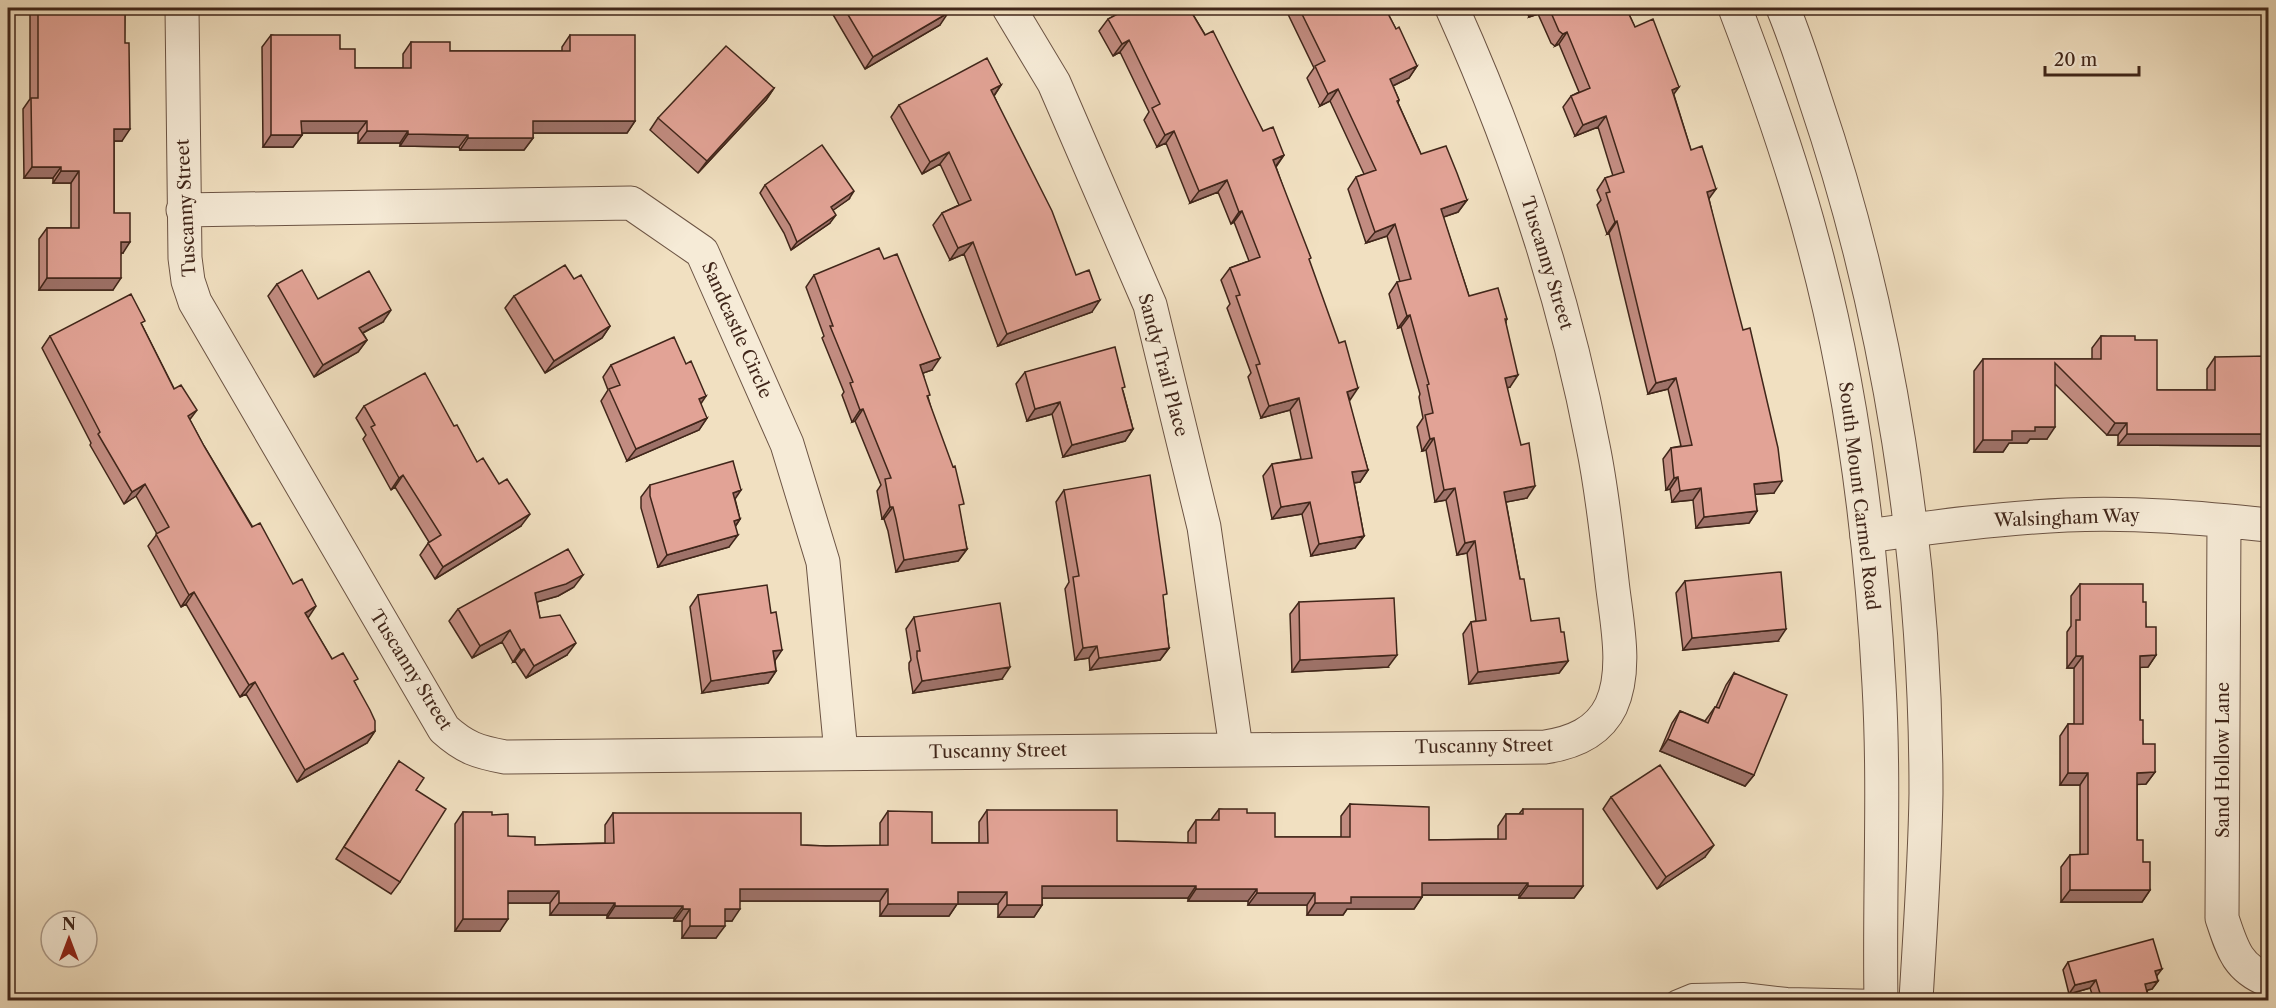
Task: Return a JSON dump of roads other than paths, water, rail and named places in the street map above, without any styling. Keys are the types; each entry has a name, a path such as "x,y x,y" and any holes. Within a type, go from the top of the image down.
{"street":[{"name":"Tuscanny Street","path":"182,8 184,258 195,302 444,729 461,745 481,753 505,757 1236,748 1545,747 1567,744 1600,723 1611,706 1617,683 1619,660 1609,554 1594,447 1572,350 1540,232 1482,75 1452,8"},
{"name":"Sandy Trail Place","path":"1009,8 1054,83 1150,305 1204,527 1236,748"},
{"name":"South Mount Carmel Road","path":"1735,8 1786,146 1813,240 1846,385 1867,536 1879,688 1882,796 1879,943 1881,1000"},
{"path":"1783,8 1835,159 1861,250 1897,434 1910,530 1919,618 1926,792 1924,879 1916,1000"},
{"name":"Sandcastle Circle","path":"183,210 631,203 702,252 787,444 823,562 841,753"},
{"name":"Walsingham Way","path":"1867,536 1990,520 2069,515 2155,515 2268,525"},
{"name":"Sand Hollow Lane","path":"2224,520 2222,918 2232,950 2253,974 2268,980"}],"lane":[{"path":"1675,1000 1692,993 1743,992 1787,999 1881,1000"}]}
